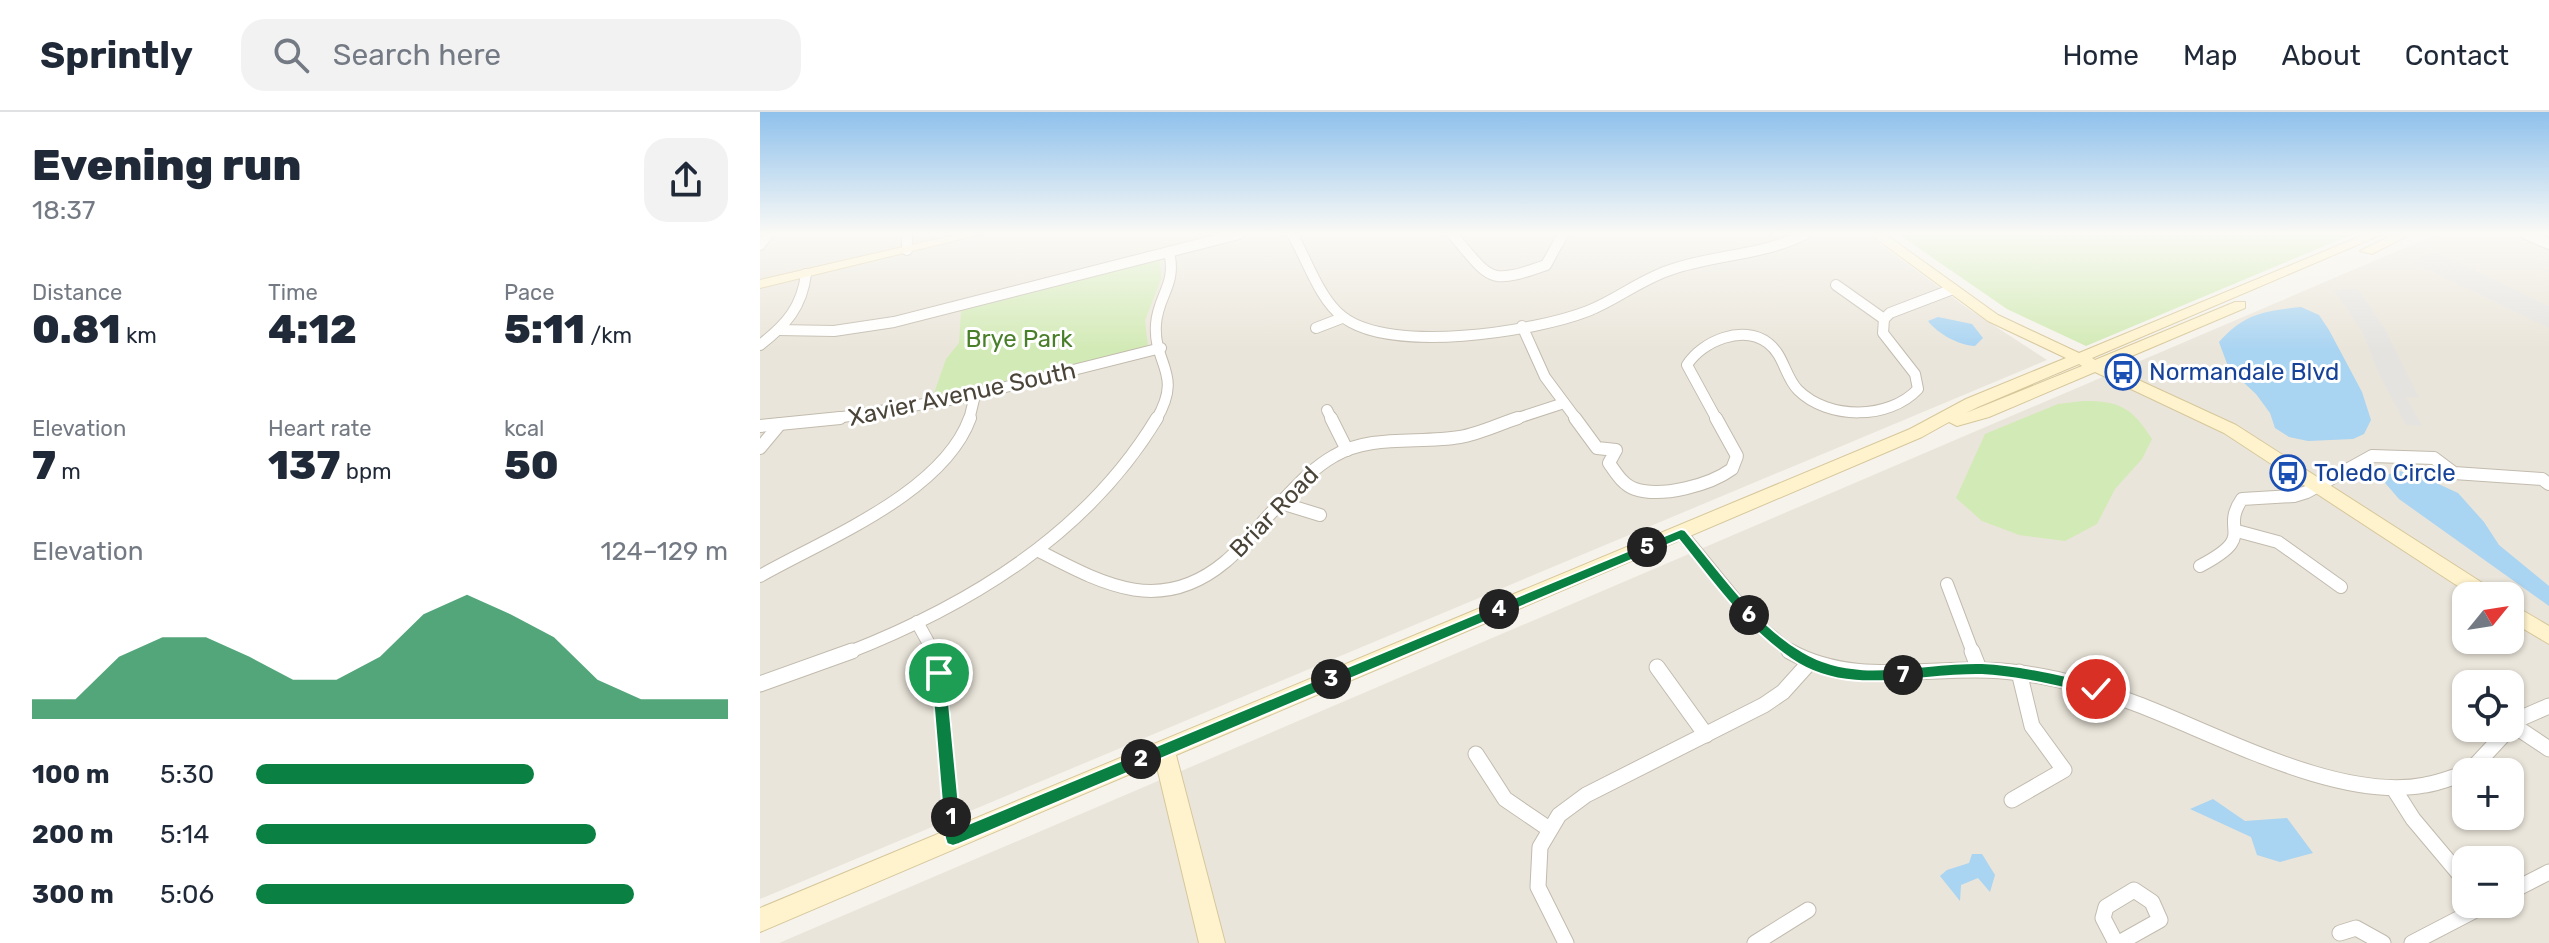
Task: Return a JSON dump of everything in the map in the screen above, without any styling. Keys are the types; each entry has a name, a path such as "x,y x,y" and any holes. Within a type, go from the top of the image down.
{"main road":[{"path":"760,284 811,273"},
{"path":"1930,273 1993,318 2230,429 2466,582"},
{"path":"2089,361 2289,273"},
{"path":"760,920 1916,433 1972,403 2089,361 2309,273"},
{"path":"2524,620 2549,636"},
{"path":"1164,750 1212,943"}],"street":[{"path":"778,330 834,331 894,322 1087,273"},
{"path":"760,684 871,645 985,587 1039,551 1095,501 1161,413 1170,386 1170,373 1156,321 1174,273"},
{"path":"1316,273 1342,318 1369,331 1406,337 1481,333 1583,313 1663,273"},
{"path":"1487,273 1501,279 1521,273"},
{"path":"760,345 802,304 806,274"},
{"path":"1836,285 1857,303 1884,319"},
{"path":"1522,326 1536,362 1597,448 1616,450 1609,463 1617,476 1633,488 1668,490 1731,470 1737,456 1689,370 1688,360 1695,352 1739,335 1756,337 1772,347 1786,364 1793,384 1809,397 1834,409 1878,410 1914,395 1918,381 1883,333 1884,319 1890,313 1953,289"},
{"path":"1316,328 1342,318"},
{"name":"Xavier Avenue South","path":"760,426 855,418 975,395 1054,378 1161,348"},
{"path":"760,576 888,503 927,473 951,450 967,428 975,395"},
{"name":"Briar Road","path":"1039,551 1119,590 1135,593 1173,589 1225,562 1321,463 1347,450 1370,444 1461,437 1564,403"},
{"path":"1327,410 1347,450"},
{"path":"760,448 780,424"},
{"path":"2200,566 2234,547 2237,531 2235,509 2242,499 2294,496 2372,456 2434,458 2454,473 2547,480"},
{"path":"1281,503 1320,515"},
{"path":"2237,531 2278,542 2341,587"},
{"path":"1681,533 1758,626 1776,643 1810,662 1850,675 1979,669 2019,672 2096,689 2308,771 2371,788 2429,787 2452,779"},
{"path":"1947,584 1979,669"},
{"path":"917,622 935,654 939,673 953,838"},
{"path":"1566,943 1538,887 1540,847 1549,829 1571,804 1783,692 1810,662"},
{"path":"1657,667 1706,735"},
{"path":"2012,800 2064,770 2040,743 2029,721 2019,672"},
{"path":"2524,718 2549,706"},
{"path":"2524,735 2549,749"},
{"path":"2481,758 2497,742"},
{"path":"1476,754 1503,800 1515,811 1549,829"},
{"path":"2394,789 2413,819 2452,865"},
{"path":"2524,885 2549,872"},
{"path":"1755,943 1808,910"},
{"path":"2412,943 2459,918"},
{"path":"2340,933 2356,928 2383,943"}],"shaded area":[{"path":"760,273 1919,273 2047,360 760,899"},
{"path":"2346,273 2549,273 2549,943 779,943"},
{"path":"2434,273 2478,273 2549,306 2549,328"},
{"path":"2358,289 2386,331 2419,398 2406,397 2422,426 2406,425 2378,372 2362,331 2334,290"}],"green space":[{"name":"Brye Park","path":"1107,273 1161,273 1145,321 1148,346 1035,379 932,399 946,359 959,343 961,311"},
{"path":"1954,273 2261,273 2086,346 2007,309"},
{"path":"2083,401 2124,408 2152,439 2142,459 2115,489 2097,524 2065,541 2019,535 1982,521 1956,498 1985,434 2058,404"}],"water":[{"path":"2301,307 2319,315 2362,392 2371,420 2364,434 2353,439 2308,441 2289,437 2275,428 2270,413 2256,394 2229,369 2219,342 2228,332 2256,315"},
{"path":"1938,317 1972,324 1983,338 1975,346 1955,341 1928,321"},
{"path":"2399,471 2419,475 2458,493 2484,522 2499,545 2549,586 2549,606 2524,588 2524,582 2515,582 2399,499 2380,477"},
{"path":"2213,799 2245,821 2287,818 2313,853 2280,862 2257,855 2251,837 2190,809"},
{"path":"1972,854 1982,854 1995,875 1990,892 1978,878 1961,885 1960,901 1940,876 1947,870 1969,863"}],"place":[{"name":"Normandale Blvd","path":"2123,372"},
{"name":"Toledo Circle","path":"2288,473"}],"route":[{"path":"939,673 953,838 1681,533 1758,626 1776,643 1798,657 1823,667 1850,675 1877,676 1941,670 2019,672 2096,689"}]}
